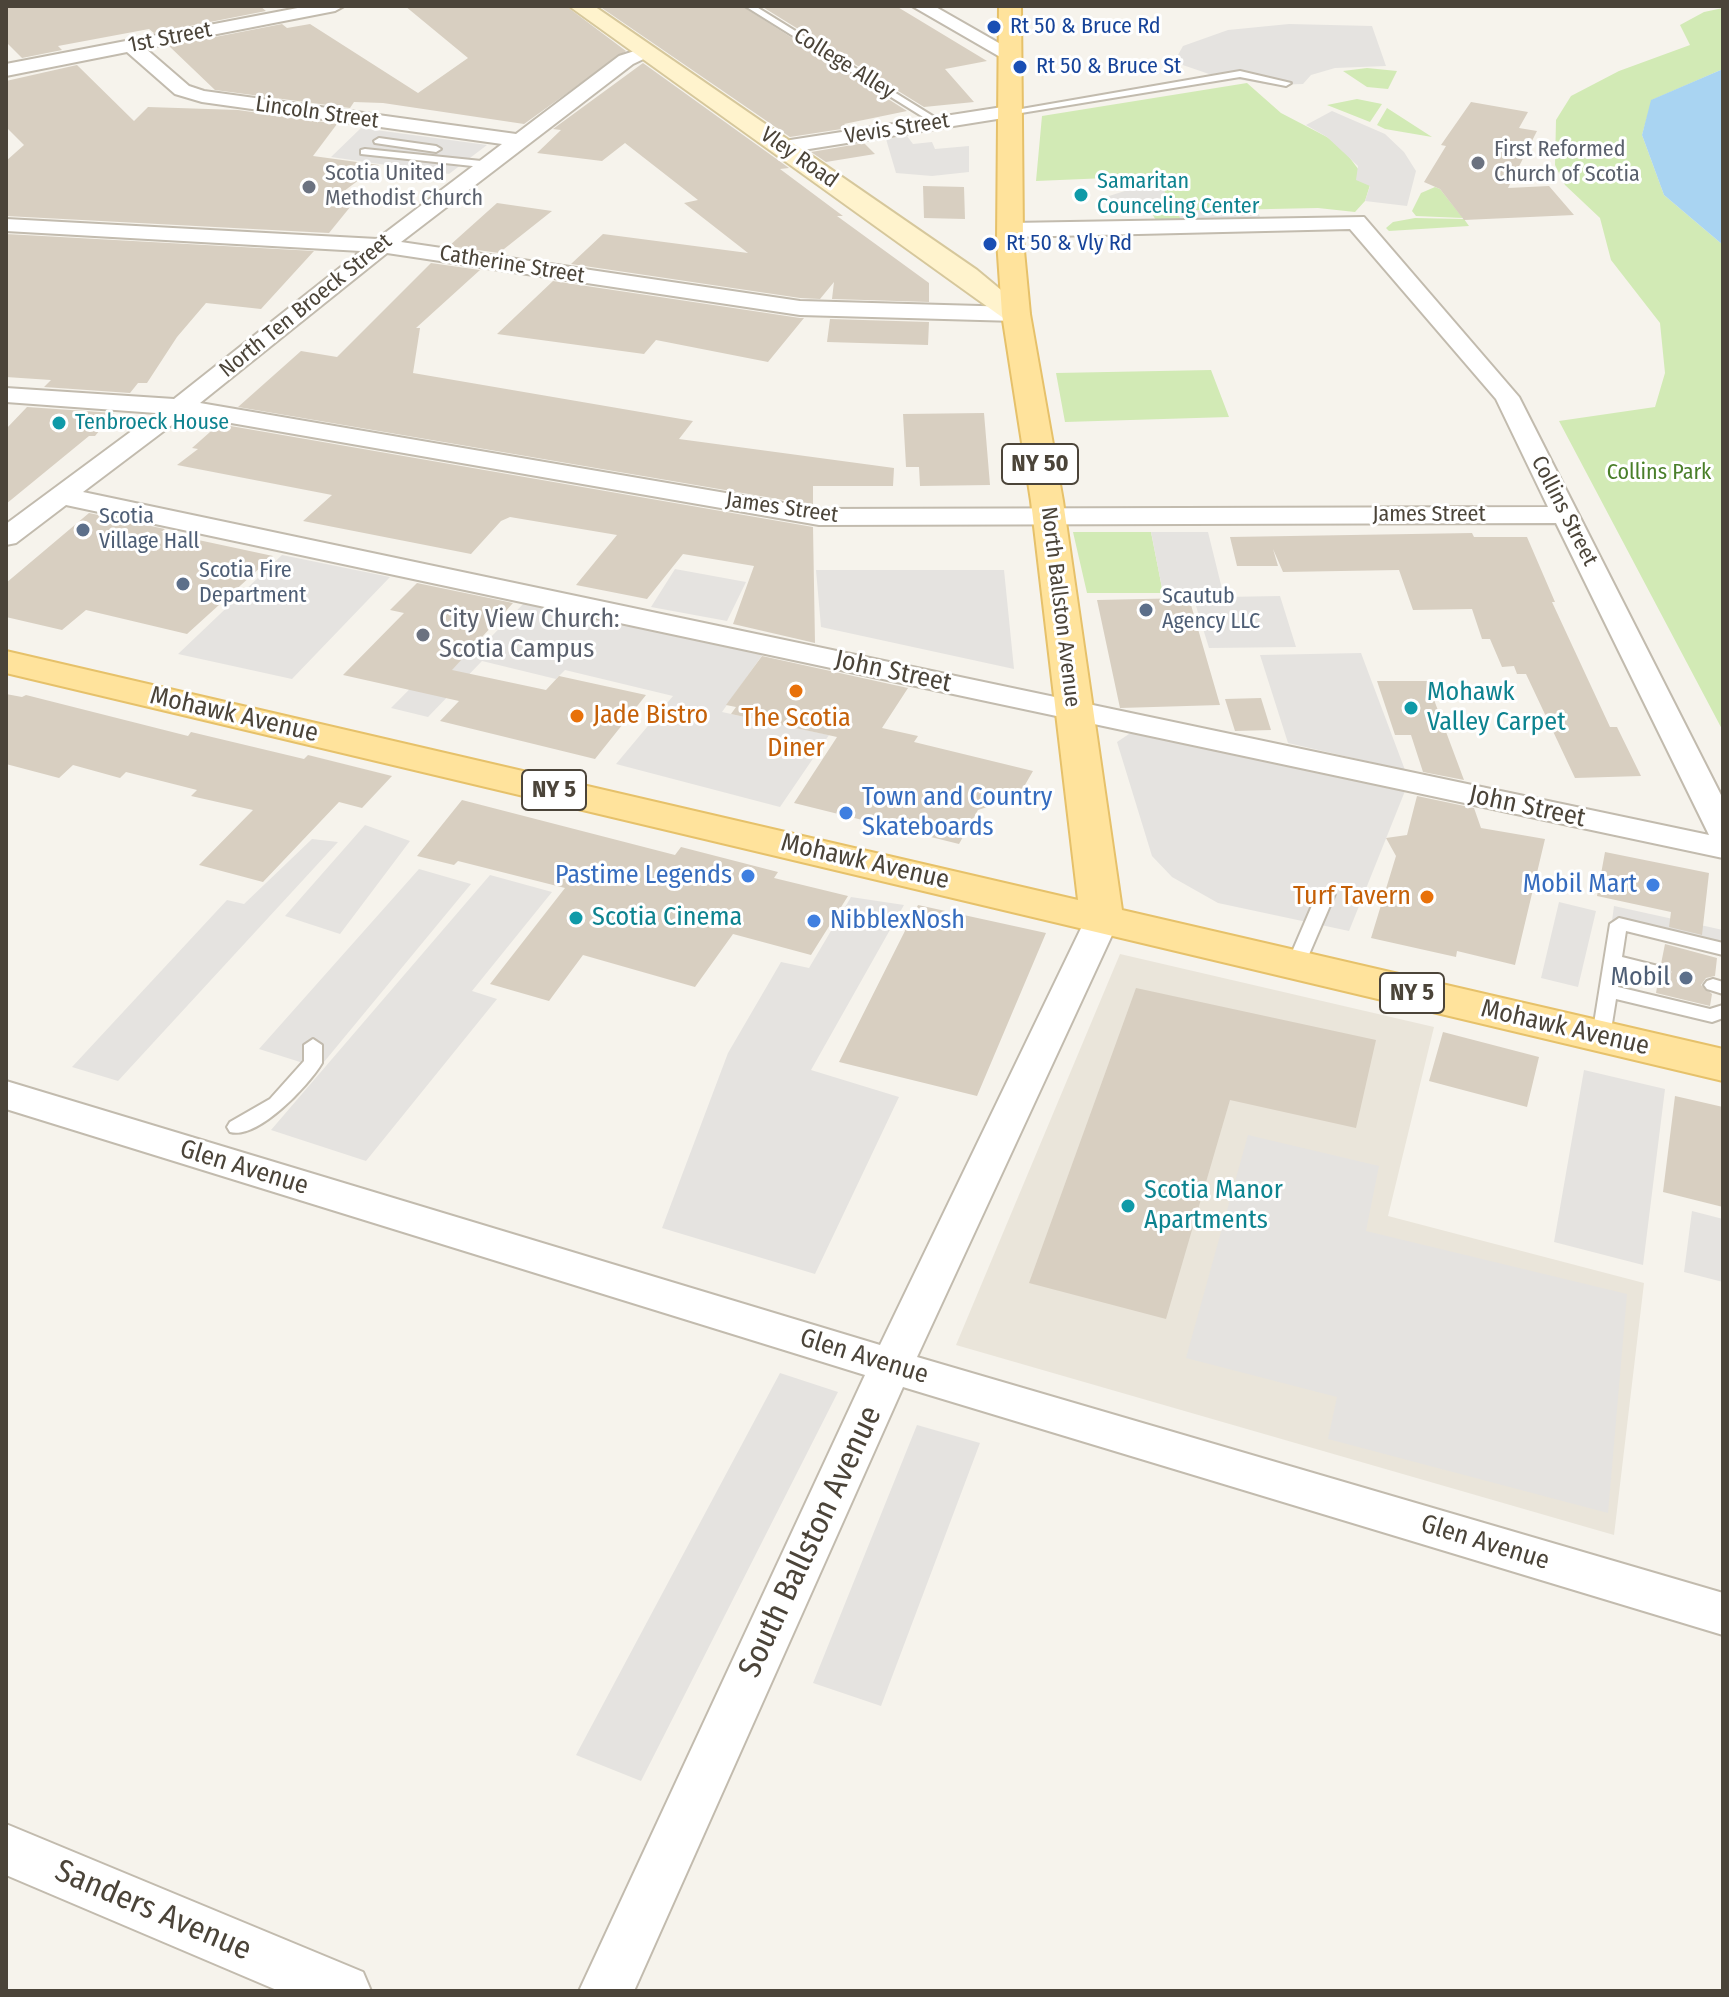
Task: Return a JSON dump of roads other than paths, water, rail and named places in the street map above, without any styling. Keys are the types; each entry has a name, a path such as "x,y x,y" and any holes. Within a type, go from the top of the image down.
{"main road":[{"name":"North Ballston Avenue","path":"1010,6 1011,230 1016,314 1049,518 1102,920"},
{"name":"Mohawk Avenue","path":"6,662 1723,1065"}],"street":[{"name":"1st Street","path":"6,70 335,6"},
{"name":"Vley Road","path":"580,6 784,147 1016,314"},
{"path":"921,6 1009,54"},
{"path":"193,14 214,30"},
{"name":"Lincoln Street","path":"131,46 182,90 192,93 521,141"},
{"name":"North Ten Broeck Street","path":"6,537 180,407 383,246 626,60 647,53"},
{"name":"Vevis Street","path":"784,147 1009,112"},
{"name":"Collins Street","path":"1011,230 1356,222 1507,397 1723,831"},
{"name":"Catherine Street","path":"6,225 383,246 800,308 1016,314"},
{"name":"James Street","path":"6,395 180,407 819,517 1566,515"},
{"name":"John Street","path":"62,496 1723,848"},
{"name":"South Ballston Avenue","path":"606,1991 891,1366 1102,920"},
{"name":"Glen Avenue","path":"6,1095 891,1366 1723,1614"},
{"name":"Sanders Avenue","path":"6,1849 344,1991"}],"lane":[{"name":"College Alley","path":"749,6 939,123"},
{"path":"1009,112 1240,74 1286,83"},
{"path":"401,125 365,152 438,162 463,160 491,165"},
{"path":"379,141 456,152 463,160"},
{"path":"1295,966 1326,894"},
{"path":"1601,1036 1619,924 1723,949"},
{"path":"1613,961 1660,972"},
{"path":"1608,991 1712,1016 1723,1011"},
{"path":"237,1127 277,1104 313,1063 313,1045"}],"water":[{"path":"1723,69 1723,245 1664,195 1642,135 1651,100"}],"place":[{"name":"Rt 50 & Bruce Rd","path":"994,27"},
{"name":"Rt 50 & Bruce St","path":"1020,67"},
{"name":"First Reformed Church of Scotia","path":"1478,163"},
{"name":"Scotia United Methodist Church","path":"309,187"},
{"name":"Samaritan Counceling Center","path":"1081,195"},
{"name":"Rt 50 & Vly Rd","path":"990,244"},
{"name":"Tenbroeck House","path":"59,423"},
{"name":"Scotia Village Hall","path":"83,530"},
{"name":"Scotia Fire Department","path":"183,584"},
{"name":"Scautub Agency LLC","path":"1146,610"},
{"name":"City View Church: Scotia Campus","path":"423,635"},
{"name":"The Scotia Diner","path":"796,691"},
{"name":"Mohawk Valley Carpet","path":"1411,708"},
{"name":"Jade Bistro","path":"577,716"},
{"name":"Town and Country Skateboards","path":"846,813"},
{"name":"Pastime Legends","path":"748,876"},
{"name":"Mobil Mart","path":"1653,885"},
{"name":"Turf Tavern","path":"1427,897"},
{"name":"Scotia Cinema","path":"576,918"},
{"name":"NibblexNosh","path":"814,921"},
{"name":"Mobil","path":"1686,978"},
{"name":"Scotia Manor Apartments","path":"1128,1206"}],"park label":[{"name":"Collins Park","path":"1659,473"}]}
